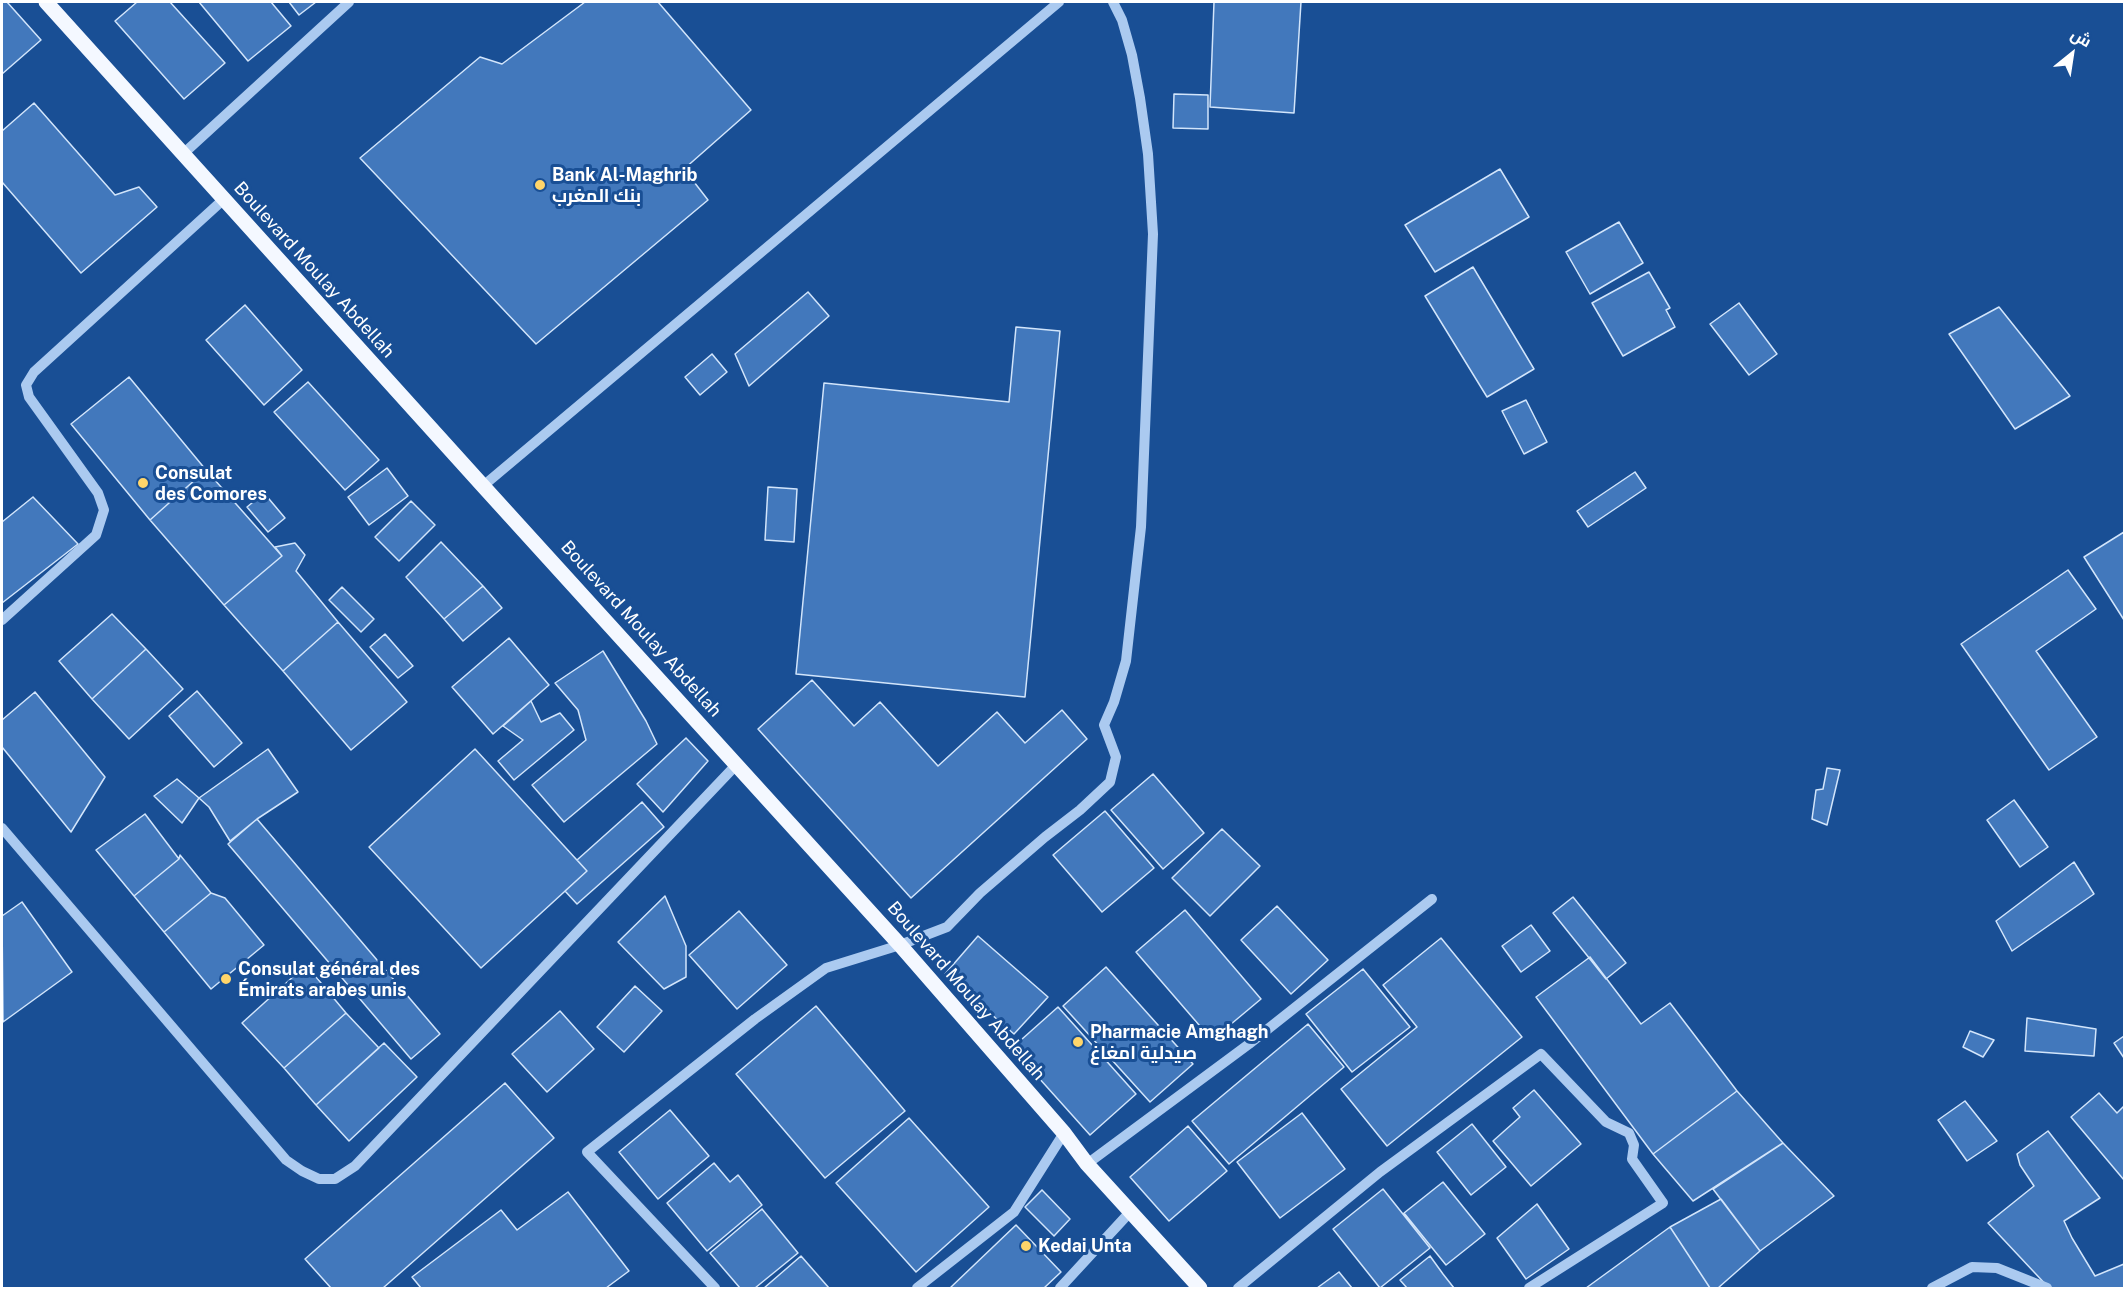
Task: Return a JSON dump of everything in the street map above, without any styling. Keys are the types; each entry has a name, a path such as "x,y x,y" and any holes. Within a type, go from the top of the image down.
{"main road":[{"name":"Boulevard Moulay Abdellah","path":"46,2 900,945 1064,1133 1087,1164 1200,1288"}],"street":[{"path":"183,154 349,2"},
{"path":"483,486 1059,2"},
{"path":"715,1288 587,1152 755,1019 826,968 900,945 947,927 980,893 1080,810 1110,782 1116,757 1104,725 1114,702 1126,661 1141,526 1153,234 1148,154 1140,98 1132,55 1122,20 1113,2"},
{"path":"2,620 96,535 104,510 98,493 29,398 26,385 34,372 224,199"},
{"path":"2,828 286,1160 319,1179 335,1179 355,1166 737,764"},
{"path":"1087,1164 1249,1044 1432,899"},
{"path":"1238,1288 1380,1172 1541,1054 1606,1122 1629,1133 1634,1145 1632,1159 1664,1203 1529,1288"},
{"path":"917,1288 1014,1212 1064,1133"},
{"path":"1060,1288 1130,1212"},
{"path":"1932,1288 1972,1268 1996,1268 2047,1288"}],"building":[{"path":"2,2 7,2 41,40 2,74"},
{"path":"137,2 170,2 225,63 184,99 115,21"},
{"path":"199,2 271,2 291,26 248,61"},
{"path":"289,2 316,2 299,15"},
{"name":"Bank Al-Maghrib بنك المغرب","path":"585,2 658,2 751,110 684,169 708,200 536,344 360,158 480,57 502,64"},
{"path":"1214,2 1301,2 1294,113 1210,107"},
{"path":"1174,94 1208,95 1208,129 1173,128"},
{"path":"34,103 115,195 139,187 157,207 81,273 2,182 2,131"},
{"path":"1500,169 1529,217 1435,272 1405,225"},
{"path":"1619,222 1643,263 1590,294 1566,252"},
{"path":"1473,267 1534,369 1487,397 1425,296"},
{"path":"1649,272 1670,308 1666,310 1675,327 1623,356 1592,303"},
{"path":"808,292 829,316 749,386 735,354"},
{"path":"1739,303 1777,354 1749,375 1710,324"},
{"path":"245,305 302,370 264,405 206,340"},
{"path":"1999,307 2070,396 2015,429 1949,334"},
{"path":"1016,327 1060,331 1025,697 796,674 824,383 1009,402"},
{"path":"712,354 727,372 700,395 685,377"},
{"path":"129,377 206,470 150,520 71,424"},
{"path":"308,382 379,460 345,490 274,412"},
{"path":"1526,400 1547,442 1524,454 1502,411"},
{"path":"387,468 408,496 369,525 348,497"},
{"path":"206,470 282,556 224,605 150,520"},
{"path":"1635,472 1646,488 1588,527 1577,511"},
{"path":"768,487 797,489 794,542 765,540"},
{"path":"264,493 285,518 268,532 247,507"},
{"path":"33,497 78,544 2,603 2,522"},
{"path":"411,501 435,525 399,561 375,537"},
{"path":"2124,532 2124,620 2084,557"},
{"path":"441,542 483,586 444,619 406,577"},
{"path":"295,543 305,555 296,571 338,622 283,671 224,605 282,556 275,547"},
{"path":"2068,570 2096,609 2036,651 2097,737 2049,770 1961,644"},
{"path":"483,586 502,608 463,641 444,619"},
{"path":"342,587 374,619 361,632 329,600"},
{"path":"112,614 146,649 92,699 59,661"},
{"path":"338,622 407,702 351,750 283,671"},
{"path":"385,634 413,666 398,678 370,647"},
{"path":"509,638 549,685 493,734 452,687"},
{"path":"146,649 183,689 129,739 92,699"},
{"path":"603,651 646,721 657,744 564,822 532,785 586,740 578,710 555,683"},
{"path":"812,680 854,726 880,702 938,766 997,712 1025,743 1062,710 1087,739 911,898 758,729"},
{"path":"197,691 242,743 214,767 169,716"},
{"path":"35,692 105,777 71,832 2,747 2,720"},
{"path":"531,701 541,722 560,713 574,730 514,780 498,761 523,740 503,726"},
{"path":"686,738 708,761 663,812 637,784"},
{"path":"268,749 298,792 257,819 230,841 209,807 199,798"},
{"path":"475,749 587,871 481,968 369,847"},
{"path":"1827,768 1840,770 1827,825 1812,819 1816,790 1823,789"},
{"path":"1153,774 1204,833 1163,869 1111,810"},
{"path":"177,779 199,798 182,823 154,796"},
{"path":"2014,800 2048,847 2020,867 1987,820"},
{"path":"642,802 664,827 577,904 565,891 587,871 577,860"},
{"path":"1105,811 1154,868 1102,912 1053,855"},
{"path":"145,814 179,859 134,896 96,850"},
{"path":"257,819 440,1034 411,1059 228,844"},
{"path":"1222,829 1260,866 1210,916 1172,878"},
{"path":"180,855 211,893 164,932 134,896 179,859"},
{"path":"2074,862 2094,894 2012,951 1996,921"},
{"path":"211,893 225,898 264,945 211,989 164,932"},
{"path":"665,896 686,946 686,977 664,989 618,942"},
{"path":"1573,897 1626,963 1606,979 1553,913"},
{"path":"22,902 72,972 3,1022 2,916"},
{"path":"1277,906 1328,960 1291,994 1241,940"},
{"path":"1185,910 1261,999 1212,1040 1136,952"},
{"path":"739,911 787,965 737,1009 689,955"},
{"path":"1531,925 1550,951 1521,972 1502,946"},
{"path":"978,936 1048,997 1014,1034 945,974"},
{"path":"1441,938 1522,1037 1387,1146 1341,1089 1417,1027 1383,985"},
{"path":"1590,957 1641,1024 1670,1003 1737,1091 1653,1154 1536,997"},
{"path":"306,965 346,1013 284,1068 242,1023"},
{"path":"1106,967 1193,1064 1150,1102 1063,1006"},
{"path":"1363,969 1410,1027 1352,1072 1306,1014"},
{"path":"635,986 662,1011 624,1052 597,1027"},
{"path":"816,1006 905,1111 825,1178 736,1074"},
{"path":"1058,1007 1136,1094 1090,1135 1012,1048"},
{"path":"560,1011 594,1049 547,1092 512,1054"},
{"path":"346,1013 379,1048 316,1105 284,1068"},
{"path":"2027,1018 2096,1029 2094,1056 2025,1051"},
{"path":"1308,1024 1344,1067 1229,1164 1192,1121"},
{"path":"1970,1031 1994,1040 1983,1057 1963,1047"},
{"path":"2124,1036 2124,1058 2114,1043"},
{"path":"384,1043 417,1077 349,1141 316,1105"},
{"path":"505,1083 554,1138 383,1288 331,1288 305,1259"},
{"path":"1534,1090 1581,1144 1531,1186 1493,1141 1520,1117 1513,1108"},
{"path":"1737,1091 1783,1143 1693,1201 1653,1154"},
{"path":"2099,1093 2117,1113 2124,1106 2124,1180 2071,1117"},
{"path":"1965,1101 1997,1141 1967,1161 1938,1120"},
{"path":"670,1110 709,1156 658,1199 619,1152"},
{"path":"1302,1113 1345,1169 1280,1218 1237,1162"},
{"path":"909,1118 989,1207 916,1272 836,1183"},
{"path":"1472,1124 1506,1167 1471,1195 1437,1152"},
{"path":"1188,1126 1227,1171 1169,1221 1130,1177"},
{"path":"2048,1131 2100,1198 2064,1221 2072,1238 2095,1276 2124,1264 2124,1288 2049,1288 1988,1223 2034,1186 2020,1165 2017,1154"},
{"path":"1783,1143 1834,1196 1760,1251 1713,1189"},
{"path":"714,1163 730,1182 738,1175 762,1205 707,1251 667,1203"},
{"path":"1443,1182 1485,1234 1446,1265 1404,1213"},
{"path":"1383,1189 1430,1248 1380,1288 1333,1229"},
{"path":"1042,1190 1070,1219 1054,1236 1025,1207"},
{"path":"568,1192 629,1271 606,1288 421,1288 412,1277 501,1210 517,1230"},
{"path":"1721,1199 1760,1251 1718,1288 1710,1288 1670,1227"},
{"path":"1537,1204 1569,1249 1526,1279 1497,1238"},
{"path":"762,1209 798,1253 755,1288 740,1288 710,1253"},
{"path":"1016,1225 1061,1272 1044,1288 950,1288"},
{"path":"1670,1227 1710,1288 1586,1288"},
{"path":"801,1256 829,1288 764,1288"},
{"path":"1430,1256 1454,1288 1407,1288 1400,1280"},
{"path":"1339,1272 1352,1288 1317,1288"}],"place":[{"name":"Bank Al-Maghrib بنك المغرب","path":"540,185"},
{"name":"Consulat des Comores","path":"143,483"},
{"name":"Consulat général des Émirats arabes unis","path":"226,979"},
{"name":"Pharmacie Amghagh صيدلية امغاغ","path":"1078,1042"},
{"name":"Kedai Unta","path":"1026,1246"}]}
